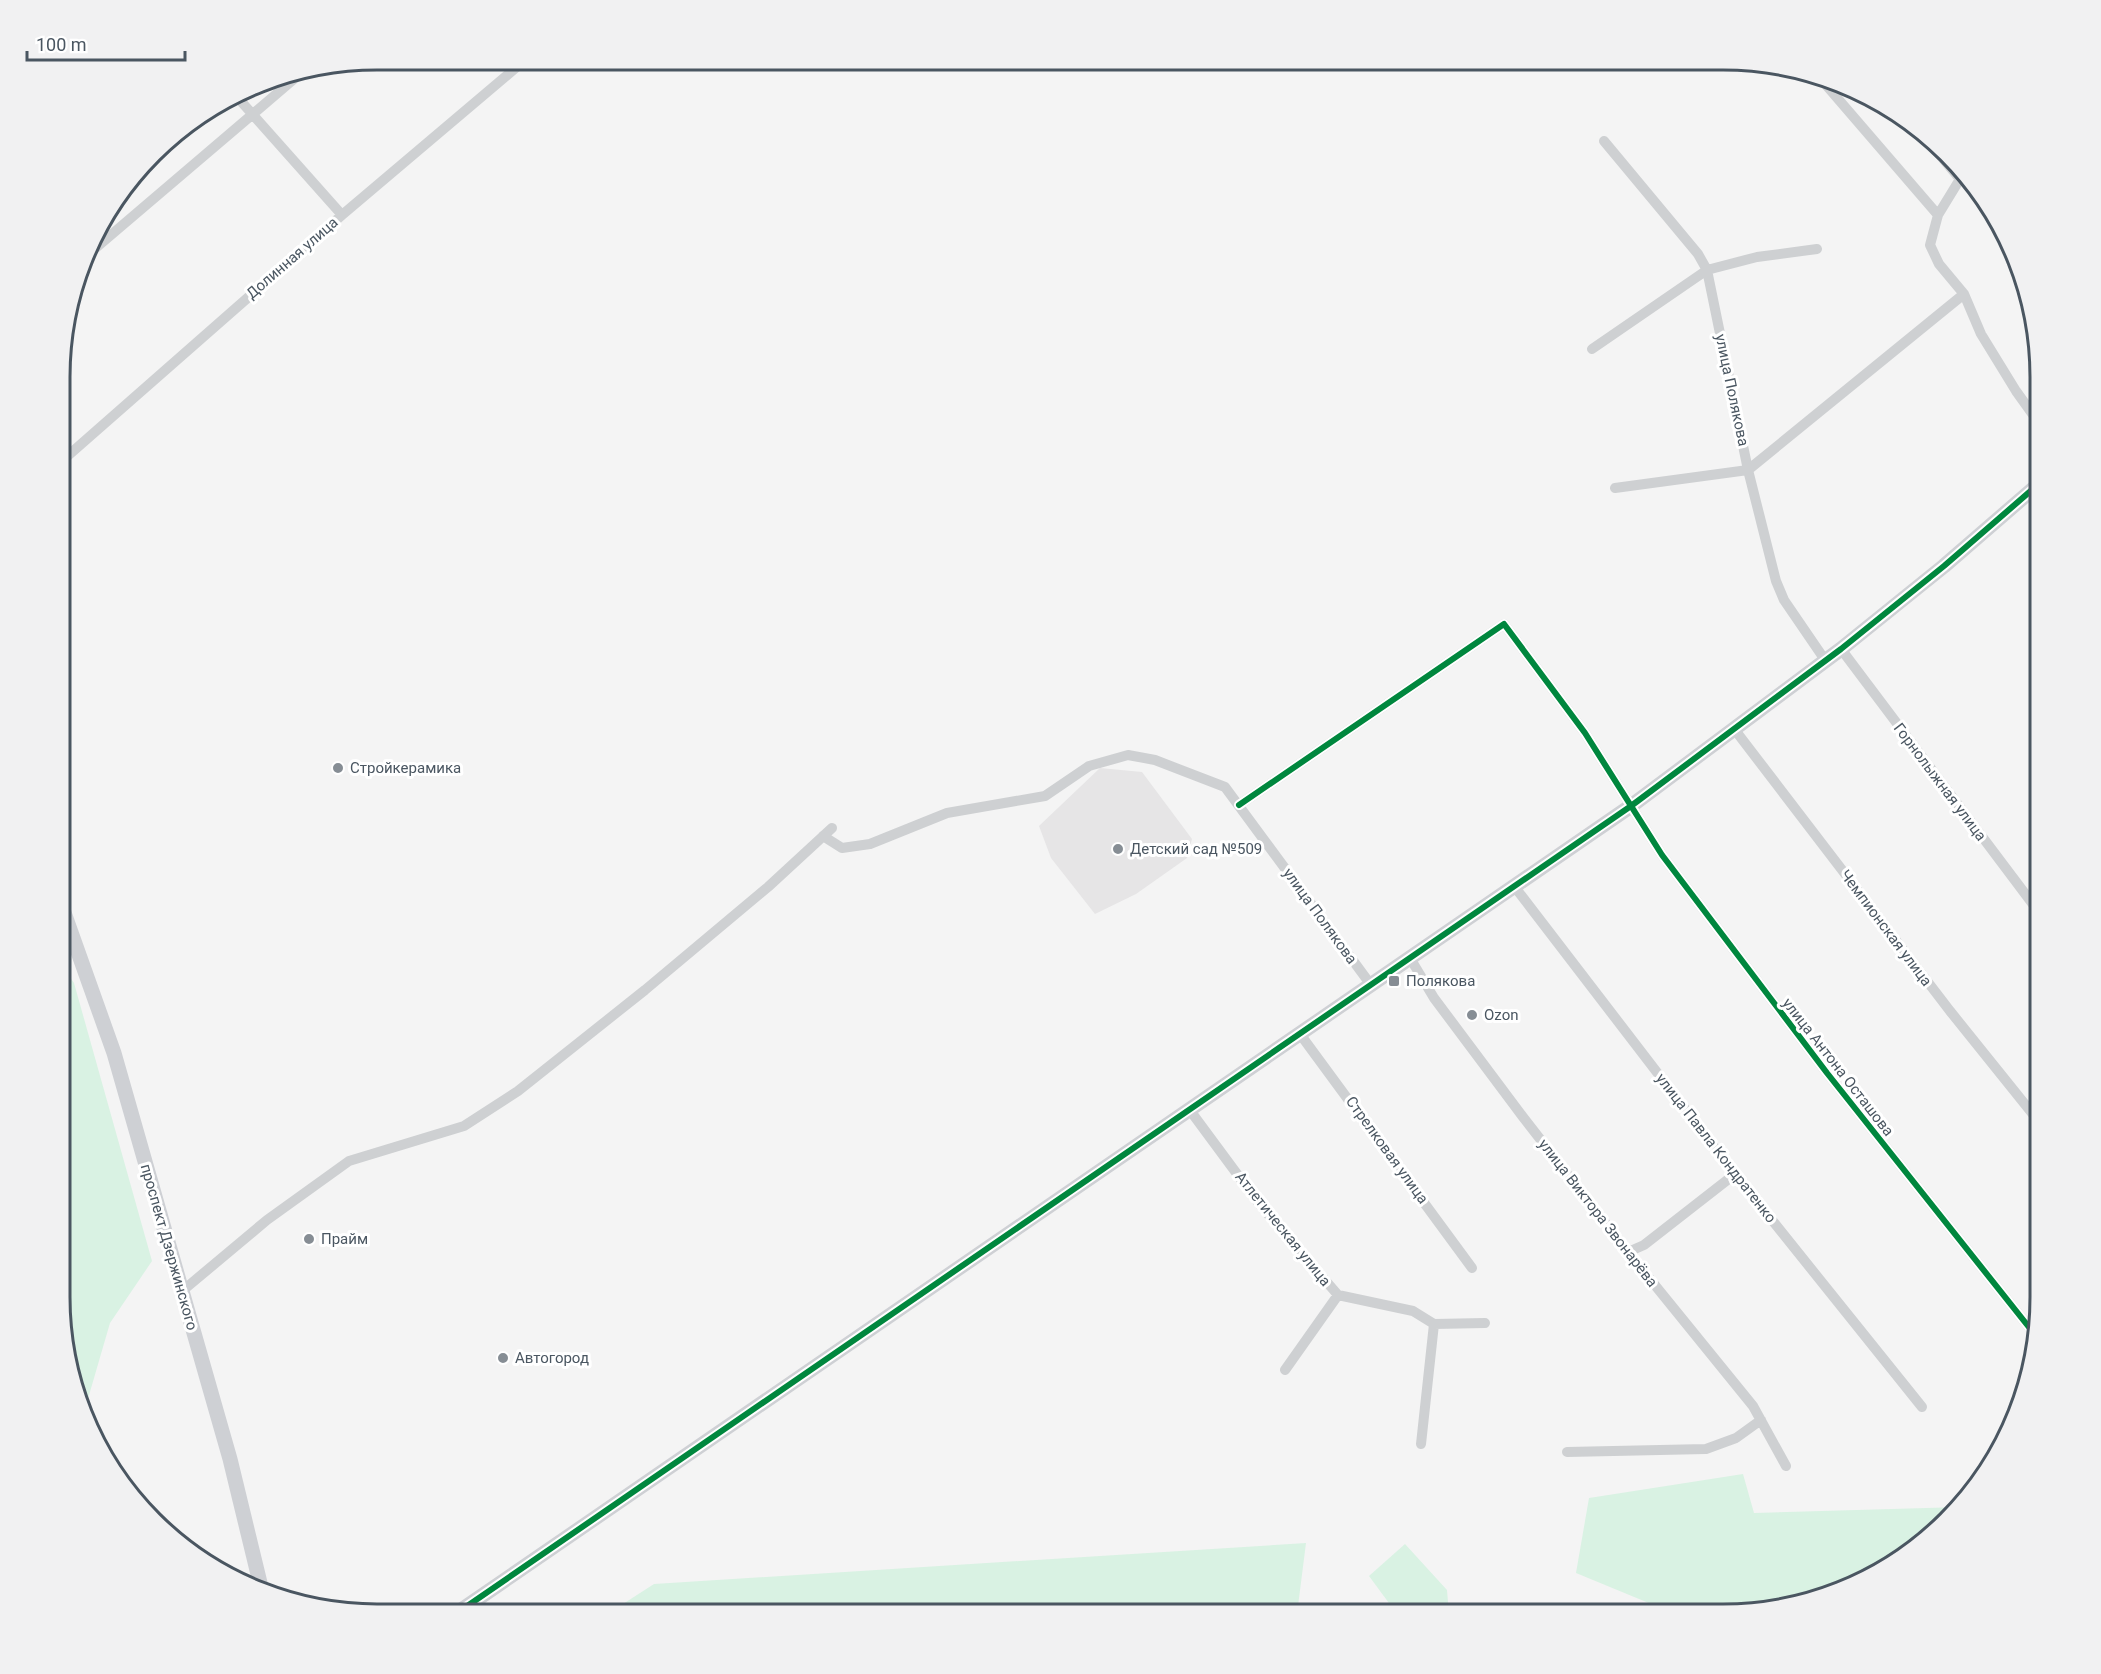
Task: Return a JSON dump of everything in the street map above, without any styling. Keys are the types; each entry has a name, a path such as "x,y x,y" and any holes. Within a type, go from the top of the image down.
{"street":[{"name":"Долинная улица","path":"70,454 342,215 513,70"},
{"path":"101,244 288,84"},
{"path":"1830,90 1938,215"},
{"path":"241,102 342,215"},
{"name":"улица Полякова","path":"1604,141 1698,254 1707,270 1748,470 1776,581 1784,600 1825,660"},
{"path":"1960,182 1938,215 1930,245 1939,264 1964,294 1981,334 2030,409"},
{"path":"1592,350 1707,270 1757,257 1817,249"},
{"path":"1615,488 1748,470 1964,294"},
{"path":"470,1604 1631,806 1841,649 1944,566 2030,492"},
{"name":"улица Антона Осташова","path":"1239,805 1504,624 1585,733 1662,855 1834,1083 2029,1327"},
{"name":"Горнолыжная улица","path":"1841,649 2030,900"},
{"name":"Чемпионская улица","path":"1735,730 1950,1011 2030,1111"},
{"name":"улица Полякова","path":"823,836 842,848 870,844 947,813 1045,796 1089,766 1128,755 1155,760 1225,787 1371,985"},
{"path":"182,1292 267,1220 350,1161 464,1126 518,1091 654,983 832,828"},
{"name":"улица Павла Кондратенко","path":"1514,886 1735,1174 1922,1407"},
{"name":"проспект Дзержинского","path":"70,929 114,1053 230,1459 258,1579"},
{"name":"улица Виктора Звонарёва","path":"1410,958 1441,1007 1628,1252 1753,1406 1786,1466"},
{"name":"Стрелковая улица","path":"1300,1034 1472,1268"},
{"name":"Атлетическая улица","path":"1189,1109 1260,1205 1338,1295 1413,1311 1434,1324"},
{"path":"1628,1252 1644,1245 1735,1174"},
{"path":"1285,1370 1338,1295"},
{"path":"1421,1444 1434,1324 1485,1323"},
{"path":"1567,1452 1706,1449 1736,1438 1761,1420"}],"shaded area":[{"name":"Детский сад №509","path":"1100,768 1142,772 1192,839 1187,858 1136,894 1095,914 1051,858 1039,826"}],"green space":[{"path":"70,977 74,983 152,1261 110,1323 88,1398 76,1357 70,1297"},
{"path":"1743,1474 1754,1513 1947,1507 1911,1540 1894,1552 1860,1572 1822,1587 1784,1598 1744,1603 1651,1604 1576,1573 1589,1498"},
{"path":"1306,1543 1298,1604 623,1604 654,1584"},
{"path":"1405,1544 1447,1590 1448,1604 1390,1604 1369,1576"}],"cycle path":[{"path":"470,1604 1631,806 1841,649 1944,566 2030,492"},
{"path":"1239,805 1504,624 1585,733 1662,855 1827,1073 2029,1327"}],"place":[{"name":"Стройкерамика","path":"338,768"},
{"name":"Детский сад №509","path":"1118,849"},
{"name":"Полякова","path":"1394,981"},
{"name":"Ozon","path":"1472,1015"},
{"name":"Прайм","path":"309,1239"},
{"name":"Автогород","path":"503,1358"}]}
